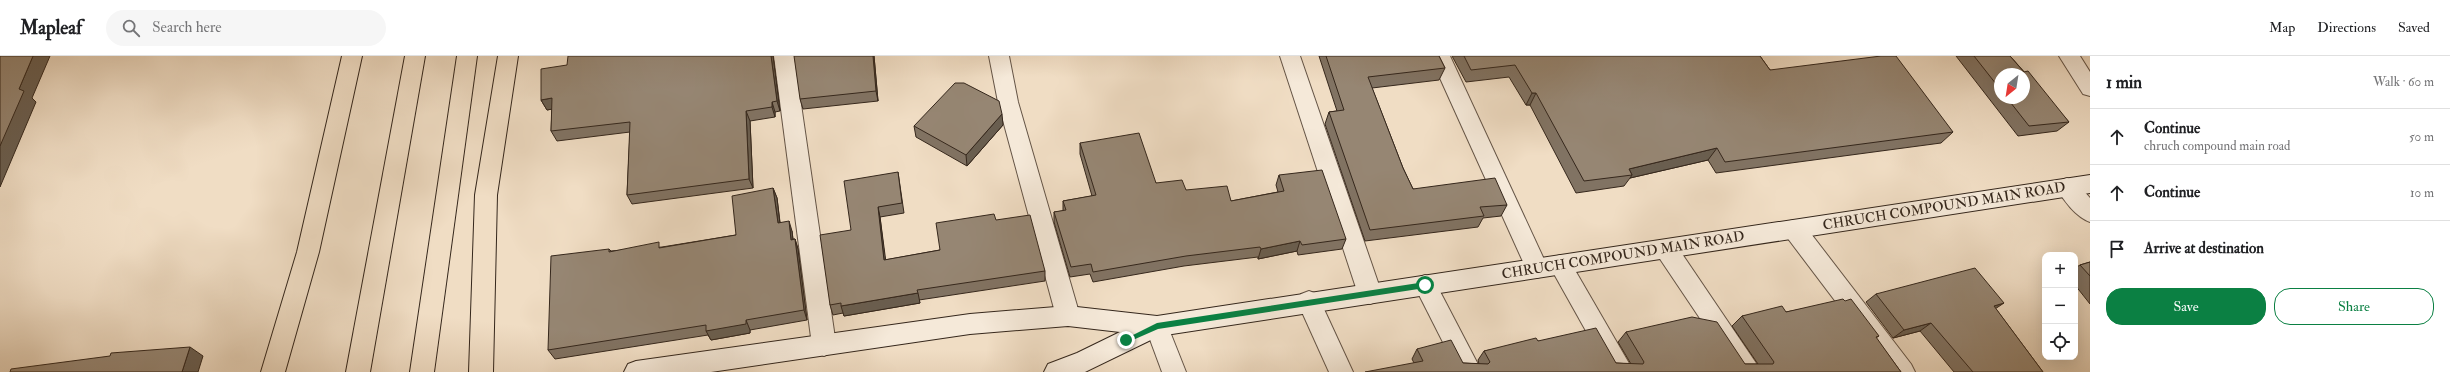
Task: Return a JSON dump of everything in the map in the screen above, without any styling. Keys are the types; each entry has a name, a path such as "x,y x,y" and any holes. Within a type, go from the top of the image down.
{"main road":[{"path":"274,372 308,252 352,56"},
{"path":"358,372 415,56"},
{"path":"422,367 467,56"},
{"path":"480,372 486,195 508,56"}],"street":[{"path":"784,56 824,345"},
{"path":"999,56 1008,102 1068,316"},
{"path":"1290,56 1370,294"},
{"path":"1440,56 1537,268"},
{"path":"2069,56 2090,88"},
{"name":"CHRUCH COMPOUND MAIN ROAD","path":"1157,326 1309,301 1370,294 2090,184"},
{"path":"2067,188 2090,213"},
{"path":"1794,229 1903,372"},
{"path":"1666,249 1750,372"},
{"path":"1560,265 1622,372"},
{"path":"1425,285 1470,372"},
{"path":"1309,301 1341,372"},
{"path":"636,372 970,324 1068,316 1157,326"},
{"path":"1056,372 1085,361 1157,326"},
{"path":"1157,326 1174,372"}],"building":[{"path":"0,56 33,56 19,89 24,91 0,146"},
{"path":"568,56 771,56 777,101 772,102 772,107 746,111 749,179 627,195 630,122 551,131 552,98 541,100 541,69 567,65"},
{"path":"794,56 873,56 876,91 800,99"},
{"path":"1326,56 1439,56 1445,68 1368,77 1403,168 1413,189 1495,178 1507,205 1480,207 1484,216 1370,230 1329,112 1344,110"},
{"path":"1464,56 1760,56 1770,70 1881,56 1896,56 1953,132 1725,162 1717,148 1629,169 1632,175 1584,181 1536,93 1532,93 1515,65 1471,70"},
{"path":"1974,56 2010,56 2020,68 1994,68 1994,81"},
{"path":"2030,73 2069,122 2029,126 2012,104 2030,104"},
{"path":"955,83 964,83 999,101 1002,114 966,155 914,126"},
{"path":"1139,133 1156,183 1182,180 1186,190 1227,186 1231,201 1284,191 1279,175 1322,170 1346,239 1302,245 1300,241 1261,249 1260,247 1186,256 1093,272 1091,264 1071,267 1054,212 1066,210 1063,201 1096,195 1080,143"},
{"path":"898,172 902,203 878,207 884,260 940,250 936,223 994,214 996,220 1030,215 1045,271 917,290 918,293 841,306 841,303 830,305 820,235 851,230 844,181"},
{"path":"773,188 778,223 789,221 791,240 795,239 804,310 746,320 746,324 706,331 706,325 548,350 551,256 609,249 609,252 659,242 659,248 736,235 732,196"},
{"path":"2090,262 2090,276 2080,265"},
{"path":"1975,268 2004,303 1994,306 2043,372 1973,372 1931,323 1904,330 1876,294"},
{"path":"1843,299 1845,301 1851,299 1879,336 1876,337 1901,372 1365,372 1423,361 1417,349 1451,340 1463,363 1488,364 1490,362 1484,351 1536,338 1538,341 1596,328 1616,363 1643,364 1644,362 1626,332 1692,317 1717,322 1745,364 1773,364 1774,362 1742,316 1782,306 1786,312"},
{"path":"190,347 182,372 10,372 11,369 110,356 111,353"}],"route":[{"path":"1126,340 1157,326 1309,301 1370,294 1425,285"}]}
